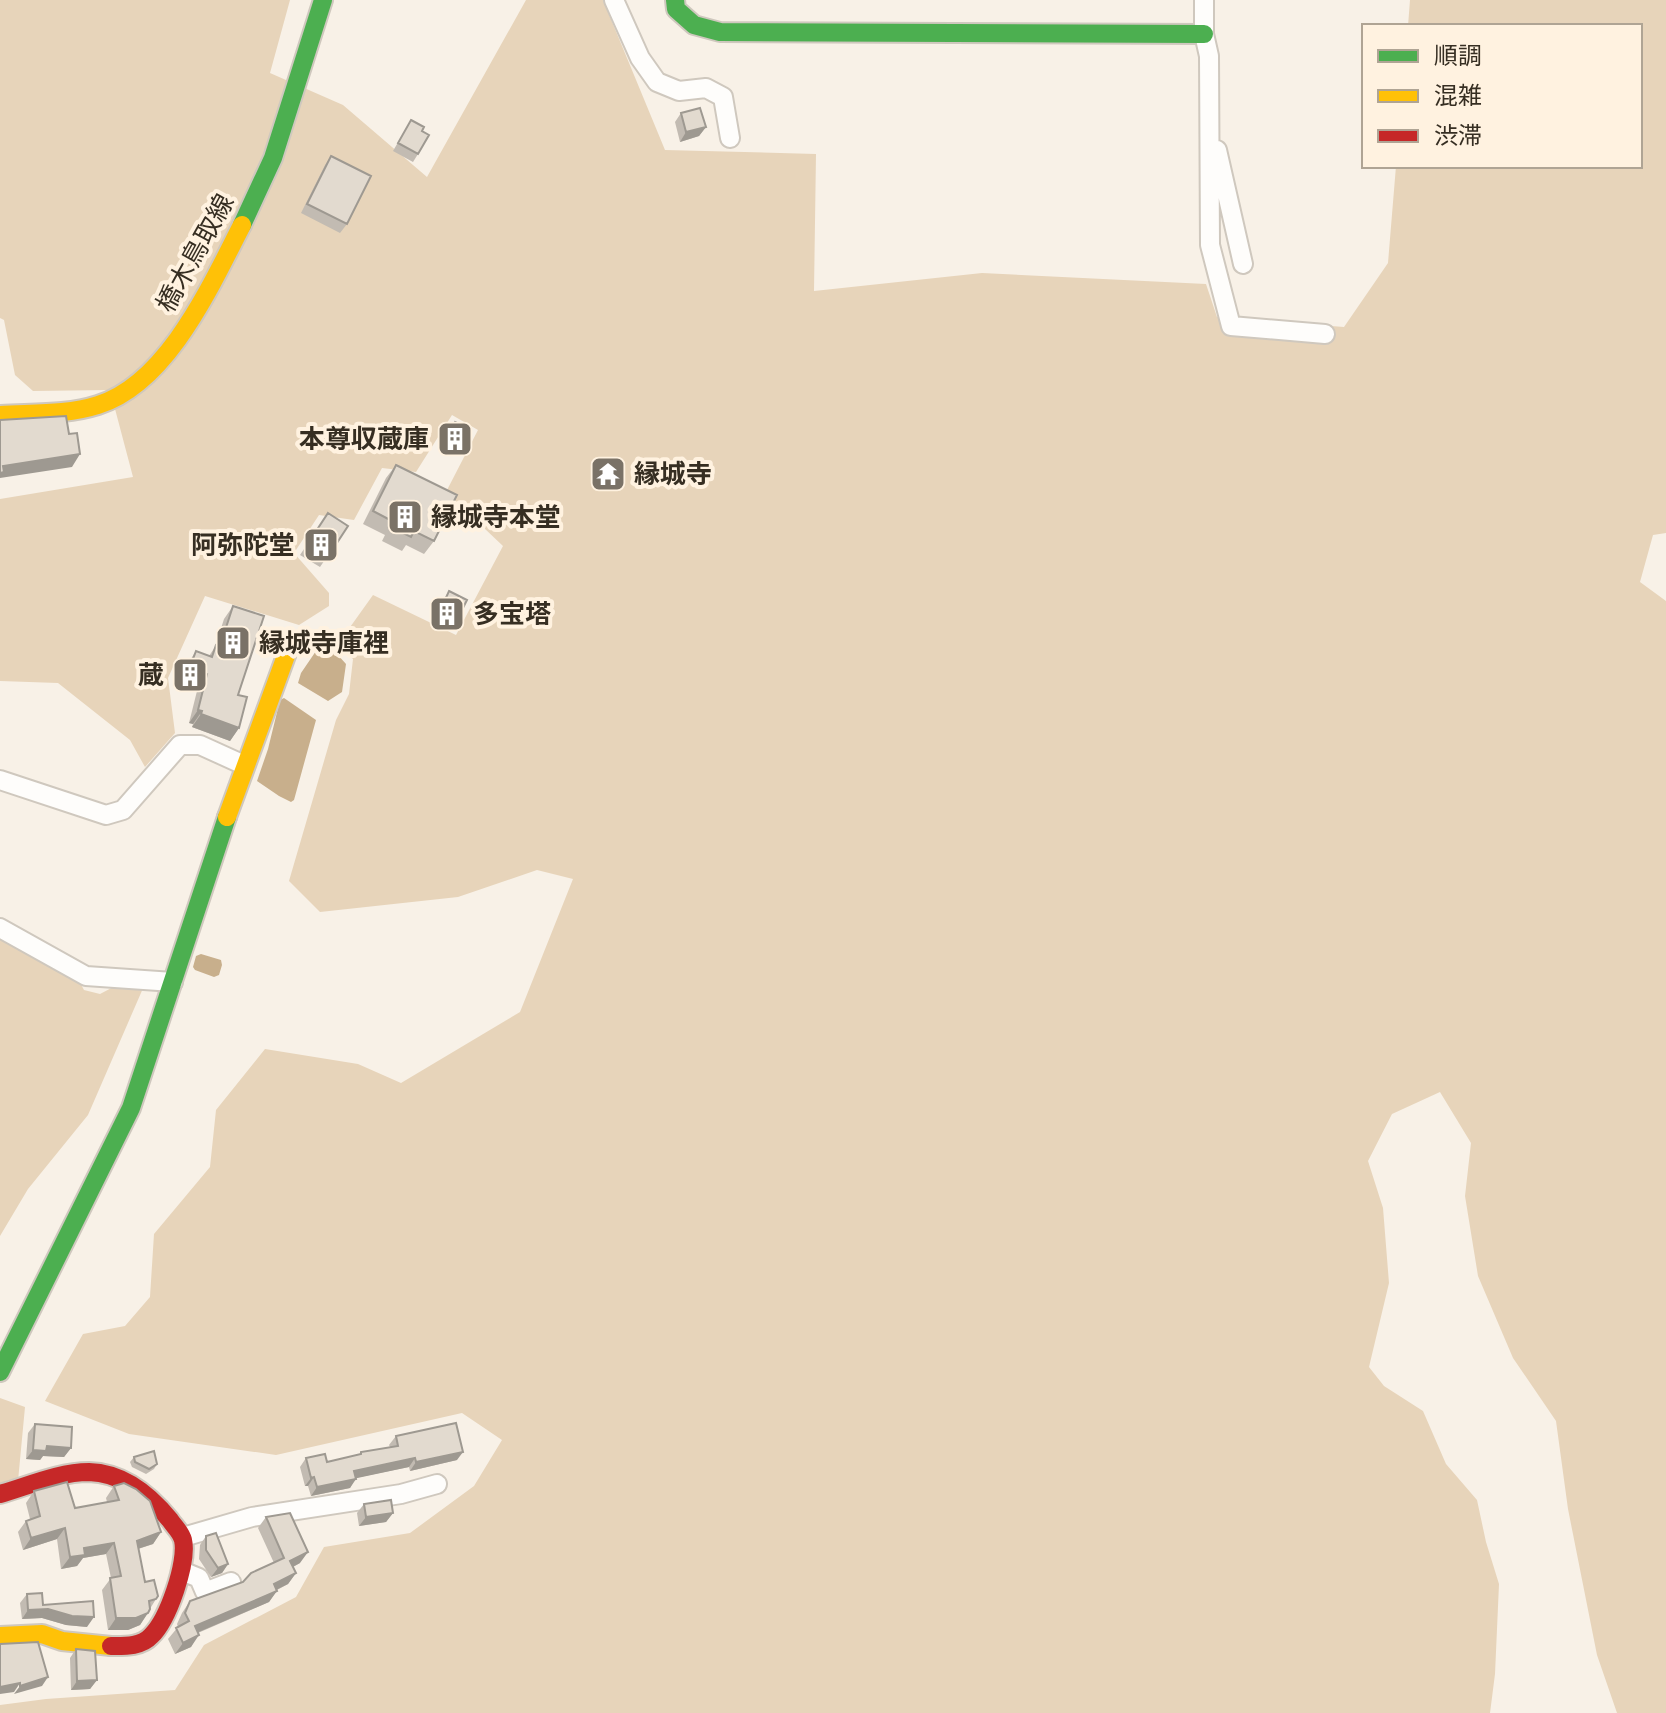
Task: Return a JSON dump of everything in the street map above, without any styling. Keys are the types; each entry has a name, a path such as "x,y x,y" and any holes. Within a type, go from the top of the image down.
{"street":[{"name":"橋木鳥取線","path":"0,415 73,410 107,402 136,386 160,362 193,314 265,178 323,0"},
{"path":"614,0 640,58 657,82 679,91 706,88 723,97 730,138"},
{"path":"675,0 676,9 694,25 720,32 1204,34"},
{"path":"1204,0 1204,34 1209,56 1210,245 1231,326 1325,334"},
{"path":"1209,145 1216,149 1243,264"},
{"path":"0,1372 131,1108 244,765 291,642"},
{"path":"0,780 106,815 123,810 180,745 200,745 244,765"},
{"path":"0,928 86,976 173,982"},
{"path":"0,1494 71,1473 112,1475 137,1487 159,1506 183,1537 182,1571 151,1637 132,1646 101,1646 62,1641 42,1634 0,1636"},
{"path":"183,1537 252,1517 401,1494 437,1484"},
{"path":"182,1571 199,1578 205,1592 231,1582"}],"shaded area":[{"path":"0,0 290,0 270,73 343,105 427,177 526,0 603,0 665,150 816,154 814,291 982,273 1206,284 1217,317 1344,327 1388,263 1396,168 1642,168 1642,24 1408,24 1410,0 1666,0 1666,533 1653,535 1640,582 1666,601 1666,1713 1617,1713 1597,1655 1568,1509 1556,1421 1513,1358 1478,1276 1465,1196 1471,1143 1440,1092 1392,1114 1368,1161 1383,1208 1389,1283 1369,1367 1384,1386 1423,1411 1446,1464 1477,1500 1499,1584 1490,1713 0,1713 0,1705 175,1690 204,1645 296,1597 324,1547 410,1533 474,1486 502,1440 462,1413 276,1455 129,1434 45,1401 83,1334 125,1326 150,1297 154,1234 210,1167 216,1110 265,1049 358,1064 401,1083 520,1012 573,879 537,870 458,897 320,912 289,881 336,720 349,694 353,659 338,644 373,595 456,635 503,546 446,492 478,430 452,415 416,472 382,468 354,520 319,515 294,553 329,593 329,606 299,625 205,596 168,678 175,733 145,767 130,740 58,683 0,681 0,499 133,477 110,390 33,391 15,375 4,320 0,318"},
{"path":"316,651 337,654 346,664 342,692 328,701 298,683"},
{"path":"284,698 316,720 291,802 257,781 280,700"},
{"path":"0,936 78,979 84,990 100,994 119,984 144,986 88,1115 28,1189 0,1236"},
{"path":"201,954 221,960 219,975 214,977 195,970 196,956"},
{"path":"0,1398 25,1407 18,1481 0,1486"}],"building":[{"path":"700,108 706,127 686,132 681,113"},
{"path":"411,120 424,127 422,131 429,135 418,154 398,143"},
{"path":"331,156 371,176 347,224 307,204"},
{"path":"66,416 69,434 77,433 80,454 3,466 4,472 0,473 0,420"},
{"name":"本尊収蔵庫","path":"455,422 470,430 461,447 446,439"},
{"name":"縁城寺本堂","path":"396,465 457,495 434,541 414,531 411,537 391,527 394,522 373,511"},
{"name":"阿弥陀堂","path":"328,513 348,526 327,558 307,545"},
{"path":"449,591 467,600 458,618 441,609"},
{"path":"233,606 264,616 238,695 247,697 239,728 201,714 202,711 198,710 207,674 190,667 196,651 212,657 216,645 220,646"},
{"path":"456,1423 463,1452 354,1471 356,1479 317,1487 314,1477 311,1478 306,1458 325,1454 327,1462 398,1446 396,1436"},
{"path":"35,1424 72,1427 71,1448 47,1446 46,1451 33,1450"},
{"path":"154,1451 157,1464 149,1469 135,1462 134,1457"},
{"path":"67,1482 75,1508 119,1500 114,1486 124,1483 150,1501 161,1532 137,1541 145,1582 154,1580 158,1596 149,1601 148,1613 136,1618 116,1618 110,1578 121,1576 114,1543 84,1548 85,1555 70,1557 65,1528 31,1538 26,1521 40,1516 34,1491"},
{"path":"391,1500 393,1513 366,1517 364,1504"},
{"path":"290,1513 308,1552 290,1561 296,1573 274,1584 277,1591 195,1626 199,1635 183,1643 176,1628 189,1621 185,1613 190,1601 243,1582 251,1573 284,1558 266,1517"},
{"path":"216,1533 228,1564 218,1568 206,1550 206,1536"},
{"path":"42,1593 43,1605 93,1601 94,1617 72,1616 48,1609 28,1610 27,1594"},
{"path":"38,1642 48,1677 20,1686 20,1683 0,1687 0,1644"},
{"path":"76,1649 95,1651 97,1680 77,1681"}],"traffic: fast":[{"path":"242,225 273,158 323,0"},
{"path":"675,0 676,9 694,25 720,32 1204,34"},
{"path":"0,1372 131,1108 227,817"}],"traffic: slow":[{"path":"0,415 50,413 98,405 123,393 146,376 185,329 242,225"},
{"path":"227,817 291,642"},
{"path":"0,1636 42,1634 62,1641 111,1646"}],"traffic: jam":[{"path":"0,1494 66,1474 101,1473 124,1481 144,1494 181,1534 184,1550 182,1562 164,1617 151,1636 142,1642 111,1646"}],"place":[{"name":"本尊収蔵庫","path":"455,439"},
{"name":"縁城寺","path":"608,474"},
{"name":"縁城寺本堂","path":"405,517"},
{"name":"阿弥陀堂","path":"321,545"},
{"name":"多宝塔","path":"447,614"},
{"name":"縁城寺庫裡","path":"233,643"},
{"name":"蔵","path":"190,675"}]}
